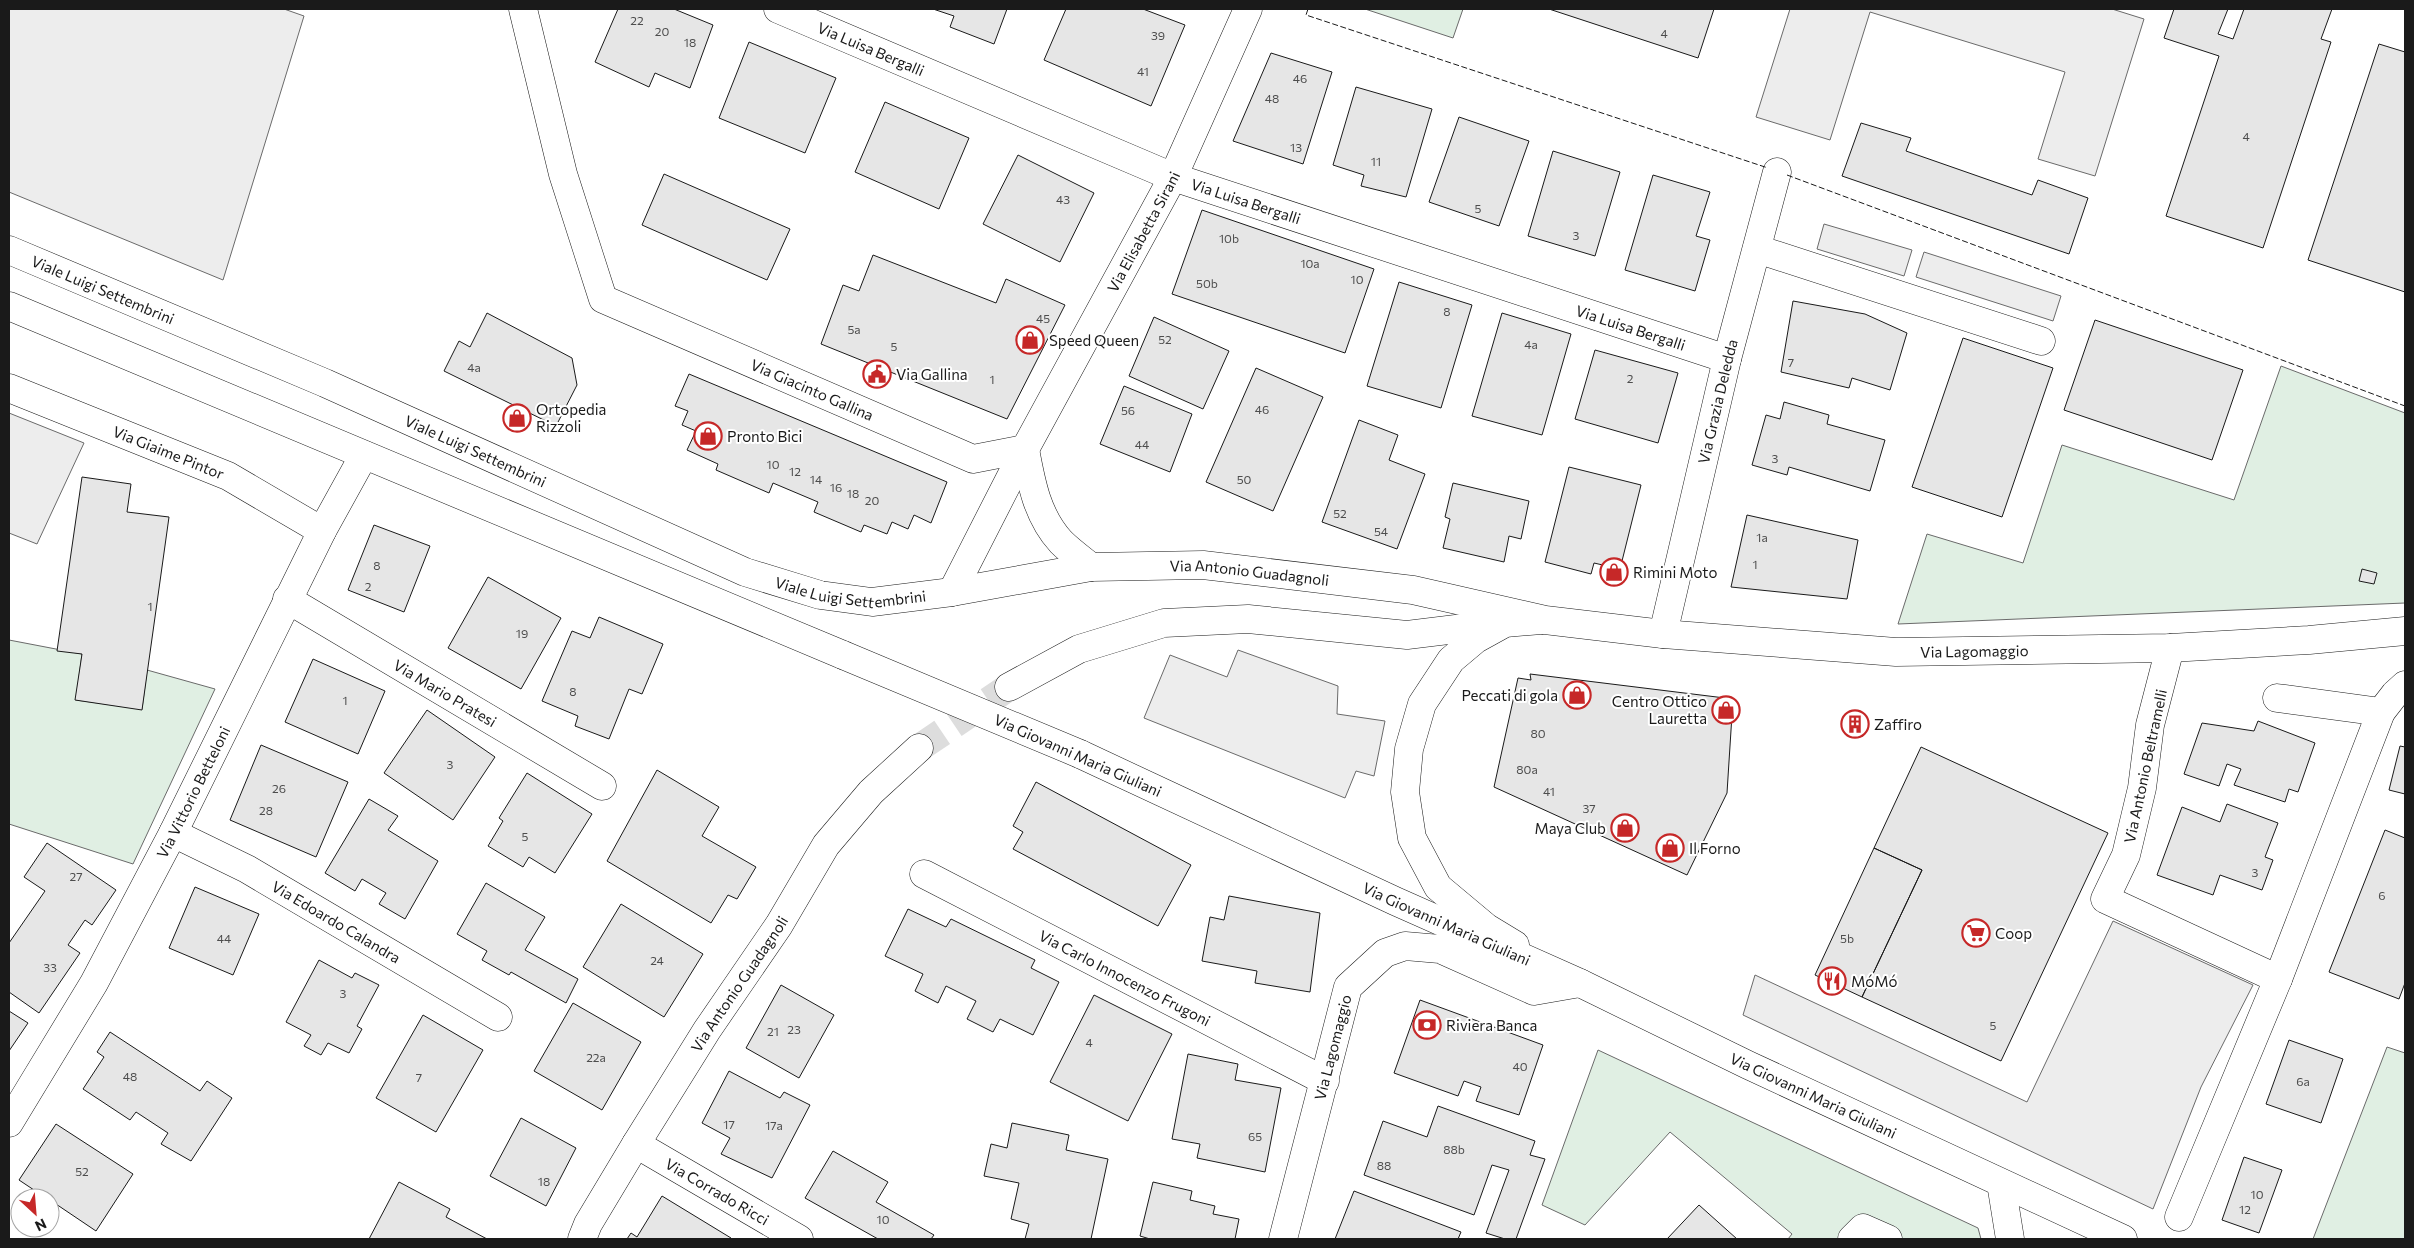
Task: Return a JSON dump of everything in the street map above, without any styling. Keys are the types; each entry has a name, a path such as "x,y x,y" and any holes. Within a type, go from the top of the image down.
{"street":[{"name":"Via Giacinto Gallina","path":"523,9 563,174 603,299 973,459 1025,449"},
{"name":"Via Luisa Bergalli","path":"778,9 1173,177 1727,359"},
{"name":"Via Elisabetta Sirani","path":"952,592 1025,449 1173,177 1248,9"},
{"name":"Via Grazia Deledda","path":"1663,634 1727,359 1777,172"},
{"path":"1757,249 2041,341"},
{"name":"Viale Luigi Settembrini","path":"9,250 325,383 745,572 820,595 872,602 952,592"},
{"path":"9,306 364,455"},
{"name":"Via Giaime Pintor","path":"9,388 228,476 322,531"},
{"path":"1025,449 1032,486 1042,515 1061,541 1091,567"},
{"name":"Via Vittorio Betteloni","path":"9,1123 94,982 173,833 287,599 364,455"},
{"name":"Via Giovanni Maria Giuliani","path":"364,455 764,620 1080,754 1395,901 1580,983 2123,1239"},
{"name":"Via Antonio Guadagnoli","path":"952,592 1091,567 1203,565 1413,590 1544,620"},
{"name":"Via Mario Pratesi","path":"287,599 602,786"},
{"path":"1009,687 1079,649 1164,623 1248,619 1407,635 1544,620"},
{"name":"Via Lagomaggio","path":"1544,620 1663,634 1896,652 2170,648 2308,640 2405,631"},
{"path":"1505,623 1476,639 1451,660 1422,704 1409,749 1405,792 1412,838 1438,887 1487,928 1580,983"},
{"name":"Via Antonio Beltramelli","path":"2170,648 2150,725 2142,788 2126,855 2106,898 2278,979"},
{"path":"2179,1216 2278,979 2381,712 2405,685"},
{"path":"2277,698 2381,712"},
{"name":"Via Antonio Guadagnoli","path":"582,1239 588,1224 636,1144 707,1030 779,925 826,845 871,792 920,748"},
{"name":"Via Edoardo Calandra","path":"173,833 246,869 498,1017"},
{"name":"Via Carlo Innocenzo Frugoni","path":"924,874 1325,1080"},
{"name":"Via Lagomaggio","path":"1283,1239 1348,987 1385,953 1405,946 1440,949 1534,991 1580,983"},
{"name":"Via Corrado Ricci","path":"636,1144 799,1239"},
{"path":"2001,1183 2010,1239"},
{"path":"1852,1239 1863,1228 1888,1239"}],"green space":[{"path":"1365,9 1463,9 1453,38"},
{"path":"2281,366 2405,413 2405,603 1898,624 1927,534 2023,563 2062,445 2234,500"},
{"path":"9,640 82,654 76,700 142,709 147,670 215,689 133,864 9,824"},
{"path":"2387,1047 2405,1053 2405,1239 2313,1239"},
{"path":"1598,1050 1978,1228 1981,1239 1788,1239 1792,1234 1670,1132 1585,1225 1542,1205"}],"shaded area":[{"path":"9,9 284,9 304,16 223,280 9,192"},
{"path":"1790,9 2112,9 2144,19 2095,176 2038,159 2065,72 1870,12 1830,140 1756,117"},
{"path":"1824,224 1912,250 1904,276 1817,249"},
{"path":"1924,252 2061,296 2053,321 1916,277"},
{"path":"9,413 84,443 37,544 9,533"},
{"path":"1238,650 1338,686 1337,714 1385,721 1374,776 1356,771 1345,798 1144,718 1170,655 1227,677"},
{"path":"2113,921 2253,985 2201,1087 2153,1209 1743,1015 1755,975 2027,1102"}],"building":[{"path":"618,9 674,9 713,25 690,88 655,73 649,87 595,62"},
{"path":"933,9 1007,9 994,44 950,27 954,16"},
{"path":"1066,9 1143,9 1185,25 1151,106 1044,60"},
{"path":"1549,9 1714,9 1698,58"},
{"path":"2174,9 2228,9 2218,34 2233,39 2244,9 2332,9 2321,39 2331,42 2263,248 2166,216 2219,56 2164,38"},
{"path":"749,42 836,78 805,153 719,118"},
{"path":"2379,44 2405,52 2405,292 2308,260"},
{"path":"1271,53 1332,72 1303,164 1233,141"},
{"path":"1356,87 1432,109 1406,197 1361,186 1364,175 1333,165"},
{"path":"885,102 969,138 939,209 855,172"},
{"path":"1459,117 1529,141 1499,226 1429,202"},
{"path":"1861,123 1911,138 1906,151 2032,195 2038,180 2088,198 2069,254 1842,176"},
{"path":"1553,151 1620,172 1595,256 1528,236"},
{"path":"1018,155 1094,193 1060,262 983,224"},
{"path":"664,174 790,229 767,280 642,225"},
{"path":"1653,175 1710,192 1696,236 1710,240 1695,291 1625,270"},
{"path":"1202,210 1374,269 1345,353 1172,294"},
{"path":"873,255 996,303 1006,279 1065,305 1007,419 821,344 843,285 859,291"},
{"path":"1399,282 1472,305 1441,408 1367,386"},
{"path":"1793,301 1865,314 1907,333 1890,390 1852,378 1849,388 1781,372"},
{"path":"487,313 572,358 577,385 556,426 444,371 459,341 470,347"},
{"path":"1502,313 1571,334 1542,435 1472,416"},
{"path":"1154,317 1229,351 1203,409 1129,376"},
{"path":"2095,320 2243,370 2212,460 2064,410"},
{"path":"1963,338 2053,368 2002,517 1912,487"},
{"path":"1595,350 1678,373 1658,443 1575,419"},
{"path":"1256,368 1323,397 1273,511 1206,482"},
{"path":"689,374 947,482 931,523 914,515 908,529 892,522 887,534 864,525 861,532 814,512 818,502 773,483 769,493 716,470 718,464 687,450 696,431 682,425 688,411 675,406"},
{"path":"1124,386 1192,414 1170,472 1100,444"},
{"path":"1784,402 1829,415 1827,424 1885,440 1870,491 1789,467 1787,475 1752,465 1766,415 1780,419"},
{"path":"1359,420 1398,435 1389,460 1425,474 1397,549 1322,522"},
{"path":"1569,467 1641,485 1620,569 1594,563 1591,574 1545,562"},
{"path":"82,477 131,484 127,512 169,517 142,710 75,700 82,654 57,651"},
{"path":"1453,483 1529,501 1521,539 1509,536 1504,562 1443,548 1450,519 1445,517"},
{"path":"1747,515 1858,540 1847,599 1731,587"},
{"path":"374,525 430,546 404,612 348,590"},
{"path":"2362,569 2377,573 2374,584 2359,581"},
{"path":"488,577 561,618 521,689 448,648"},
{"path":"599,617 663,644 642,694 629,689 609,739 575,726 578,716 542,701 572,631 590,638"},
{"path":"313,659 385,691 358,754 285,722"},
{"path":"1530,674 1733,699 1727,793 1687,875 1494,787 1518,678 1531,680"},
{"path":"427,710 495,757 453,820 384,773"},
{"name":"Zaffiro","path":"1848,713 1862,713 1863,736 1848,735"},
{"path":"2258,721 2315,743 2298,792 2289,789 2285,802 2234,785 2241,769 2227,764 2219,786 2184,774 2202,723 2254,731"},
{"path":"261,745 348,782 316,857 230,820"},
{"path":"2400,746 2405,747 2405,794 2389,790"},
{"name":"Coop","path":"1921,747 2108,833 2001,1061 1862,997 1922,870 1874,848"},
{"path":"657,770 719,807 702,836 756,867 737,899 728,895 711,923 607,861"},
{"path":"527,773 592,814 555,873 529,857 523,867 488,846 503,821 499,818"},
{"path":"1036,782 1191,865 1158,926 1013,849 1023,832 1013,826"},
{"path":"369,799 398,816 388,830 438,861 405,919 379,904 386,893 362,879 355,891 325,873"},
{"path":"2227,804 2278,823 2265,857 2273,860 2262,890 2220,875 2213,895 2157,875 2182,807 2220,822"},
{"path":"2385,830 2405,838 2405,983 2399,999 2329,972"},
{"path":"47,843 116,890 92,925 85,920 68,945 80,953 39,1013 9,992 9,943 45,891 24,877"},
{"path":"1874,848 1922,870 1862,997 1815,975"},
{"path":"486,883 545,917 525,950 578,979 566,1003 511,972 509,975 482,960 487,951 457,934"},
{"path":"195,887 259,914 233,975 169,948"},
{"path":"1229,896 1320,913 1310,992 1255,983 1257,971 1202,961 1210,917 1224,920"},
{"path":"621,904 703,954 664,1017 583,967"},
{"path":"908,909 946,927 951,919 1035,960 1031,968 1059,982 1033,1035 1000,1019 993,1032 967,1019 976,1001 946,986 938,1003 915,991 923,974 885,956"},
{"path":"319,960 352,978 355,973 379,985 357,1026 362,1029 349,1053 328,1043 321,1055 304,1046 311,1035 286,1022"},
{"path":"781,985 834,1015 799,1078 746,1048"},
{"path":"1094,995 1172,1034 1128,1121 1050,1082"},
{"path":"1420,1000 1543,1045 1519,1115 1476,1101 1481,1087 1464,1081 1458,1096 1394,1073"},
{"path":"573,1003 641,1042 602,1110 534,1071"},
{"path":"9,1011 28,1023 9,1051"},
{"path":"423,1015 483,1050 436,1132 376,1098"},
{"path":"110,1032 200,1091 207,1081 232,1098 191,1161 161,1144 168,1133 136,1112 130,1120 83,1089 104,1057 97,1052"},
{"path":"2289,1040 2343,1059 2321,1123 2266,1104"},
{"path":"1188,1054 1238,1064 1235,1080 1281,1088 1265,1172 1197,1158 1200,1144 1172,1139"},
{"path":"729,1071 780,1098 784,1092 810,1105 772,1178 721,1154 730,1138 702,1123"},
{"path":"1438,1106 1535,1141 1530,1155 1545,1159 1516,1239 1505,1239 1486,1233 1509,1170 1492,1165 1474,1215 1364,1175 1383,1121 1427,1137"},
{"path":"521,1118 576,1148 546,1206 490,1176"},
{"path":"1012,1123 1069,1135 1066,1150 1108,1159 1091,1239 1025,1239 1029,1224 1011,1219 1019,1183 984,1176 991,1144 1007,1148"},
{"path":"56,1124 133,1174 96,1231 60,1207 60,1188 31,1188 19,1180"},
{"path":"833,1151 888,1182 876,1202 934,1235 931,1239 878,1239 805,1198"},
{"path":"2244,1157 2282,1170 2259,1233 2222,1220"},
{"path":"399,1182 450,1209 446,1217 487,1239 369,1239"},
{"path":"1153,1182 1192,1191 1190,1200 1215,1206 1213,1214 1239,1219 1235,1239 1150,1239 1140,1236"},
{"path":"1354,1191 1461,1232 1458,1239 1335,1239"},
{"path":"662,1196 731,1238 627,1239 631,1233 637,1237"},
{"path":"1699,1205 1737,1239 1667,1239"}],"tunnel":[{"path":"919,748 1009,687"}],"fence":[{"path":"1308,9 1306,15 1768,168"},
{"path":"1787,175 2405,406"}],"place":[{"name":"Speed Queen","path":"1030,340"},
{"name":"Via Gallina","path":"877,374"},
{"name":"Ortopedia Rizzoli","path":"517,418"},
{"name":"Pronto Bici","path":"708,436"},
{"name":"Rimini Moto","path":"1614,572"},
{"name":"Peccati di gola","path":"1577,695"},
{"name":"Centro Ottico Lauretta","path":"1726,710"},
{"name":"Zaffiro","path":"1855,724"},
{"name":"Maya Club","path":"1625,828"},
{"name":"Il Forno","path":"1670,848"},
{"name":"Coop","path":"1976,933"},
{"name":"MóMó","path":"1832,981"},
{"name":"Riviera Banca","path":"1427,1025"}]}
